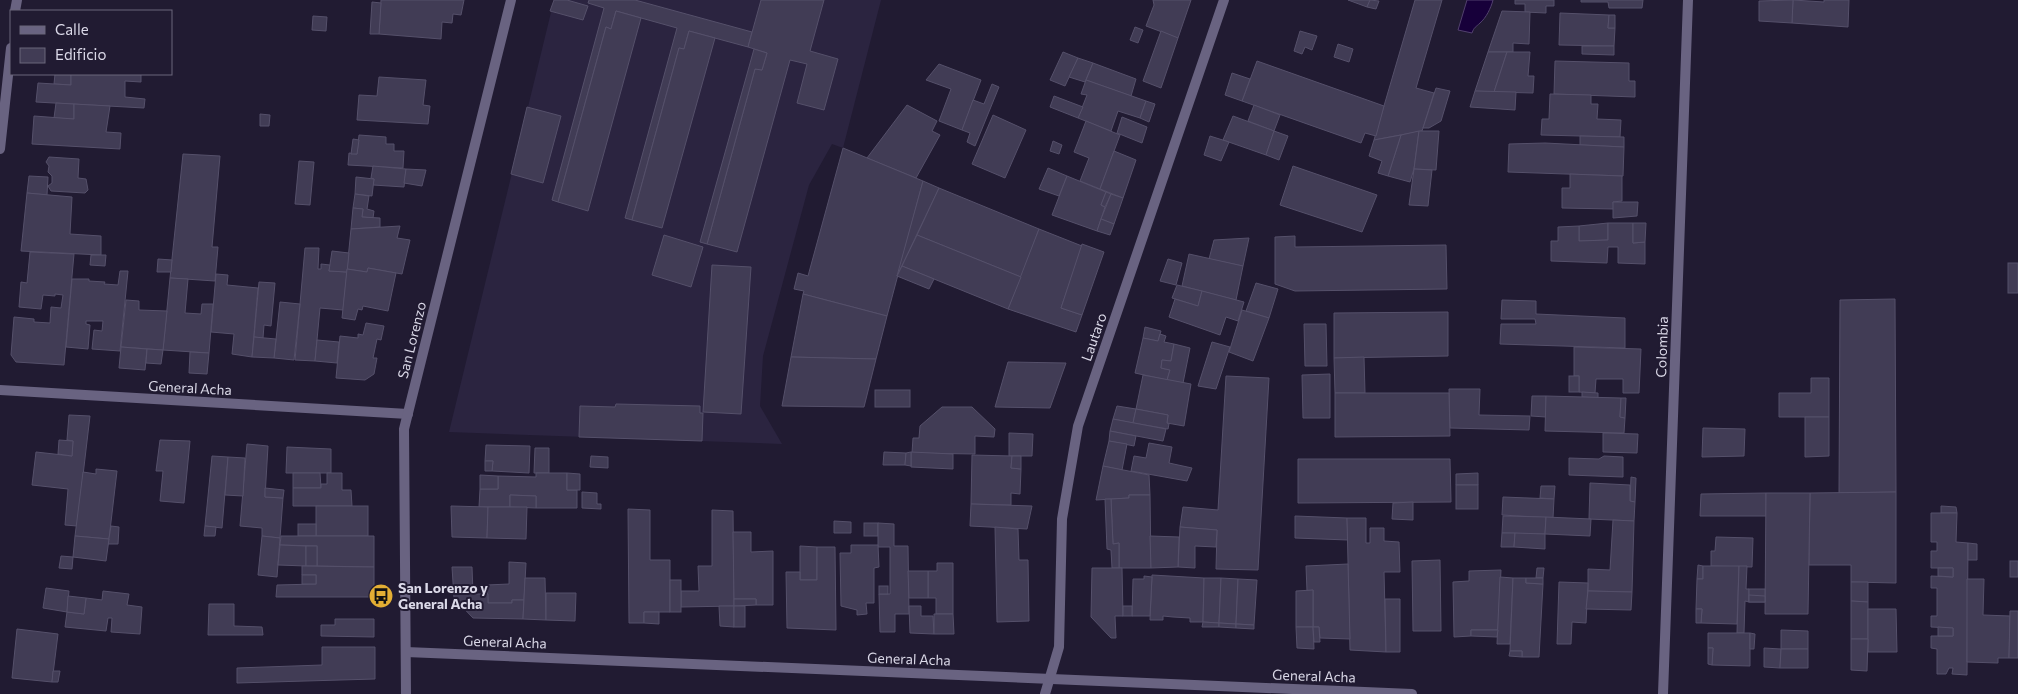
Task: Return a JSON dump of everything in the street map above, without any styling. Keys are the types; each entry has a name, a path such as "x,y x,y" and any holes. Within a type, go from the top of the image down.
{"street":[{"name":"San Lorenzo","path":"406,694 404,428 511,0"},
{"name":"Lautaro","path":"1045,694 1059,647 1062,519 1078,426 1224,0"},
{"name":"Colombia","path":"1663,694 1688,0"},
{"path":"0,149 10,57"},
{"name":"General Acha","path":"0,390 408,414"},
{"name":"General Acha","path":"406,652 1412,694"}],"shaded area":[{"path":"554,0 881,0 843,148 832,144 809,185 763,356 760,406 782,444 449,432"},
{"path":"1467,0 1493,0 1486,16 1474,28 1472,33 1458,30"}],"building":[{"path":"381,0 464,0 461,15 453,14 452,23 442,22 441,39 379,34"},
{"path":"554,0 567,0 588,6 583,20 550,11"},
{"path":"589,0 635,0 752,32 748,47 689,31 684,49 679,48 632,220 625,218 677,28 616,11 611,29 606,27 558,202 552,200 604,8 588,3"},
{"path":"761,0 824,0 810,51 838,59 824,110 797,103 807,64 790,60 737,252 707,244 755,69 762,70 767,53 748,47"},
{"path":"1153,0 1191,0 1178,38 1146,26 1154,5"},
{"path":"1348,0 1370,0 1367,7"},
{"path":"1370,0 1379,1 1376,9 1367,7"},
{"path":"1415,0 1442,0 1416,88 1434,93 1422,131 1374,140"},
{"path":"1515,0 1554,0 1554,6 1546,6 1546,13 1525,12 1525,4 1515,4"},
{"path":"1581,0 1643,0 1642,8 1609,8 1608,2 1581,2"},
{"path":"1793,0 1824,2 1824,0 1849,0 1848,27 1792,23"},
{"path":"1793,0 1792,23 1759,21 1759,1"},
{"path":"372,2 381,3 379,34 370,34"},
{"path":"616,11 641,18 588,211 558,202 606,27 611,29"},
{"path":"1502,11 1530,12 1529,44 1513,43 1513,52 1488,52"},
{"path":"1560,13 1609,15 1608,28 1615,28 1614,46 1559,45"},
{"path":"1609,15 1615,15 1615,28 1608,28"},
{"path":"313,16 327,17 326,31 312,30"},
{"path":"1135,27 1143,30 1138,43 1130,40"},
{"path":"689,31 715,38 662,228 632,220 679,48 684,49"},
{"path":"1161,31 1178,38 1161,88 1143,81"},
{"path":"1300,31 1317,36 1312,50 1305,47 1302,54 1294,51"},
{"path":"1338,44 1353,49 1349,62 1334,57"},
{"path":"1582,46 1614,46 1614,55 1582,54"},
{"path":"754,49 767,53 762,70 755,69 707,244 700,242"},
{"path":"1063,52 1078,58 1065,86 1050,80"},
{"path":"1488,52 1507,52 1494,92 1475,91"},
{"path":"1507,52 1530,52 1528,76 1534,76 1533,93 1494,92"},
{"path":"1078,58 1093,63 1085,82 1069,77"},
{"path":"1257,61 1384,106 1376,136 1365,133 1361,143 1242,101"},
{"path":"1555,61 1629,63 1629,81 1635,81 1635,97 1554,94"},
{"path":"1093,63 1136,79 1131,96 1086,80"},
{"path":"939,64 981,80 962,130 939,121 951,89 926,80"},
{"path":"1232,73 1250,79 1242,101 1225,95"},
{"path":"55,75 71,75 71,85 54,84"},
{"path":"71,75 141,75 141,82 125,81 125,97 145,99 144,108 36,102 38,83 71,85"},
{"path":"379,77 426,80 423,105 430,106 428,124 357,120 359,95 377,96"},
{"path":"1086,80 1146,101 1140,118 1118,111 1111,131 1078,118 1087,95 1081,94"},
{"path":"992,84 999,87 975,146 967,142 970,133 962,130 973,100 984,104"},
{"path":"1436,88 1450,91 1441,121 1429,128 1423,128"},
{"path":"1475,91 1516,92 1515,110 1470,107"},
{"path":"1550,94 1591,95 1591,104 1598,104 1597,119 1621,120 1620,137 1541,135 1542,119 1549,119"},
{"path":"1054,96 1083,107 1078,118 1050,107"},
{"path":"1146,101 1155,104 1149,122 1140,118"},
{"path":"56,103 74,104 74,119 54,118"},
{"path":"74,104 110,106 106,132 121,133 120,149 32,144 34,116 74,119"},
{"path":"907,105 937,121 932,131 940,135 916,178 867,158"},
{"path":"1254,105 1280,115 1274,131 1248,121"},
{"path":"527,107 561,116 543,183 511,174"},
{"path":"260,114 270,115 269,126 260,126"},
{"path":"993,115 1026,130 1005,178 972,164"},
{"path":"1233,116 1274,131 1266,155 1223,140"},
{"path":"1122,117 1147,127 1142,143 1117,133"},
{"path":"1086,121 1120,135 1100,189 1080,181 1089,158 1074,152"},
{"path":"1274,131 1288,136 1279,160 1266,155"},
{"path":"1419,131 1414,169 1410,182 1388,176 1401,135"},
{"path":"1419,131 1439,131 1436,170 1414,169"},
{"path":"359,135 386,137 386,144 394,144 394,151 404,151 403,168 348,165 349,153 357,154"},
{"path":"1401,135 1388,176 1378,173 1382,161 1369,156 1374,140"},
{"path":"1210,136 1229,142 1221,161 1204,155"},
{"path":"1580,136 1624,137 1624,147 1580,145"},
{"path":"353,139 359,140 357,154 351,154"},
{"path":"1053,141 1062,145 1059,154 1050,151"},
{"path":"1545,143 1624,147 1623,176 1508,172 1509,144"},
{"path":"843,148 923,181 887,316 803,294 804,291 794,289 798,273 808,276"},
{"path":"1114,151 1136,160 1123,198 1100,189"},
{"path":"183,154 220,156 212,247 218,247 215,281 170,278"},
{"path":"49,157 79,159 78,178 86,179 88,190 85,193 51,191 48,186 52,183 52,176 48,172 49,166 46,162"},
{"path":"299,161 314,162 310,205 295,204"},
{"path":"373,166 406,169 404,187 373,185 374,179 371,178"},
{"path":"1293,166 1377,195 1362,232 1280,205"},
{"path":"1048,168 1067,176 1059,196 1039,189"},
{"path":"406,169 426,170 422,186 404,183"},
{"path":"1414,169 1432,170 1428,206 1409,205"},
{"path":"1570,174 1622,176 1622,201 1613,202 1614,209 1562,208 1562,188 1570,188"},
{"path":"29,176 48,177 47,195 27,193"},
{"path":"1067,176 1106,192 1101,205 1105,207 1097,231 1052,215"},
{"path":"356,177 374,179 372,196 355,194"},
{"path":"923,181 939,188 897,276"},
{"path":"939,188 1039,229 1021,277 917,235"},
{"path":"1106,192 1111,194 1105,207 1101,205"},
{"path":"27,193 72,197 70,234 101,236 101,255 21,251"},
{"path":"355,194 369,196 367,209 374,211 373,218 362,217 363,209 353,208"},
{"path":"1111,194 1123,198 1114,224 1101,219"},
{"path":"1613,202 1638,202 1637,216 1613,218"},
{"path":"353,208 363,209 362,217 380,218 380,227 351,229"},
{"path":"1101,219 1114,224 1110,235 1097,231"},
{"path":"1608,223 1608,240 1579,241 1579,226"},
{"path":"1608,223 1633,223 1633,243 1645,242 1645,264 1618,263 1618,247 1608,247 1607,263 1551,261 1551,241 1558,241 1558,227 1579,226 1579,241 1608,240"},
{"path":"1633,223 1646,223 1645,242 1633,243"},
{"path":"400,226 397,238 410,240 402,274 368,268 367,272 347,269 351,229"},
{"path":"1039,229 1082,246 1061,308 1082,315 1076,332 1008,309"},
{"path":"664,235 703,247 691,287 652,275"},
{"path":"917,235 1021,277 1008,309 902,266"},
{"path":"1295,236 1295,247 1446,245 1447,289 1295,291 1275,284 1275,237"},
{"path":"1249,238 1243,266 1209,259 1214,240"},
{"path":"1082,244 1104,252 1082,315 1061,308"},
{"path":"305,248 319,248 318,269 321,269 321,264 330,265 329,271 347,272 343,310 320,308 315,361 295,360"},
{"path":"332,251 349,253 347,272 329,271"},
{"path":"30,252 74,254 64,365 16,362 11,355 14,317 34,319 34,322 50,323 51,307 61,308 63,295 55,294 55,296 43,295 41,309 19,307 21,282 27,283"},
{"path":"1189,254 1243,266 1236,300 1182,286"},
{"path":"91,255 106,255 105,266 90,265"},
{"path":"158,259 172,260 171,272 157,272"},
{"path":"1168,259 1182,263 1176,285 1160,281"},
{"path":"2008,263 2018,263 2018,293 2008,293"},
{"path":"712,265 751,267 741,414 703,412"},
{"path":"902,266 934,279 929,289 897,276"},
{"path":"368,268 396,273 388,311 363,306 362,310 358,309 355,320 342,318 347,269 367,272"},
{"path":"120,271 128,271 120,351 92,349 94,330 102,331 103,321 86,321 86,324 90,325 88,349 66,347 72,279 89,279 89,281 118,285"},
{"path":"216,274 228,275 227,285 258,288 252,357 232,354 234,334 211,332"},
{"path":"170,278 188,279 185,313 201,314 202,304 213,304 209,353 163,350"},
{"path":"259,282 275,283 271,326 264,325 263,338 254,337"},
{"path":"1256,283 1278,289 1269,318 1246,311"},
{"path":"1177,285 1202,291 1198,306 1172,298"},
{"path":"1202,291 1244,302 1238,321 1226,317 1220,335 1169,317 1175,299 1198,306"},
{"path":"803,294 887,316 876,359 791,357"},
{"path":"1895,299 1896,492 1839,493 1840,300"},
{"path":"126,300 139,301 139,310 167,311 163,350 121,347"},
{"path":"1502,300 1536,301 1536,314 1625,318 1625,348 1500,344 1501,324 1536,324 1535,319 1501,319"},
{"path":"280,302 300,304 294,360 274,358"},
{"path":"1242,310 1269,318 1253,361 1229,352"},
{"path":"1448,312 1448,356 1334,358 1334,313"},
{"path":"366,323 384,326 381,340 377,339 373,358 377,358 374,374 365,380 336,378 340,336 358,338 358,334 363,335"},
{"path":"1304,324 1326,324 1327,366 1305,366"},
{"path":"1145,327 1161,331 1158,341 1143,338"},
{"path":"1160,334 1166,336 1164,342 1174,344 1171,361 1162,360 1161,368 1170,370 1167,380 1135,373 1143,338 1158,341"},
{"path":"254,337 276,339 274,358 252,357"},
{"path":"317,340 339,342 337,363 315,361"},
{"path":"1212,342 1230,347 1216,389 1198,386"},
{"path":"1174,344 1190,348 1183,383 1167,380 1170,370 1161,368 1162,360 1171,361"},
{"path":"121,347 147,349 145,370 119,368"},
{"path":"1574,347 1641,349 1639,393 1623,393 1623,379 1596,379 1595,393 1579,392 1579,376 1574,376"},
{"path":"147,349 163,350 161,364 146,363"},
{"path":"190,352 209,353 207,374 189,373"},
{"path":"791,357 876,359 864,407 782,406"},
{"path":"1364,357 1365,393 1335,393 1334,358"},
{"path":"1008,362 1066,363 1050,408 995,407"},
{"path":"1330,374 1330,418 1303,418 1302,375"},
{"path":"1143,375 1191,384 1184,426 1167,423 1168,415 1136,409"},
{"path":"1226,376 1269,378 1258,570 1216,569 1217,530 1180,527 1183,507 1218,510"},
{"path":"1569,376 1579,376 1579,392 1569,392"},
{"path":"1811,378 1829,378 1829,417 1779,417 1779,393 1811,393"},
{"path":"1449,389 1480,389 1479,415 1530,416 1529,430 1450,428"},
{"path":"875,390 910,390 910,407 875,407"},
{"path":"1582,392 1598,393 1598,398 1582,397"},
{"path":"1335,393 1449,393 1450,436 1335,437"},
{"path":"1532,396 1546,396 1546,417 1531,416"},
{"path":"1546,396 1621,398 1620,417 1625,418 1624,433 1545,431"},
{"path":"1621,398 1626,398 1625,418 1620,417"},
{"path":"616,404 700,406 700,413 703,413 702,441 579,437 580,406 615,407"},
{"path":"1117,406 1136,409 1133,423 1113,419"},
{"path":"942,407 972,407 995,429 994,437 975,436 975,454 912,453 913,438 919,438 920,426"},
{"path":"1136,409 1168,415 1168,429 1133,423"},
{"path":"69,415 90,416 77,526 65,525 68,489 32,485 36,452 72,456 73,441 67,440"},
{"path":"1805,417 1829,417 1829,456 1805,457"},
{"path":"1113,419 1166,429 1163,441 1110,431"},
{"path":"1703,428 1745,429 1744,456 1702,457"},
{"path":"1110,431 1136,436 1134,446 1109,441"},
{"path":"1009,433 1033,434 1032,456 1009,456"},
{"path":"1603,433 1638,434 1637,453 1603,452"},
{"path":"59,440 73,441 72,456 58,454"},
{"path":"160,440 190,441 184,503 160,501 163,471 156,471"},
{"path":"1109,441 1127,444 1122,470 1103,466"},
{"path":"1149,443 1172,447 1169,463 1192,468 1187,481 1131,471 1134,456 1146,458"},
{"path":"247,444 268,446 265,497 283,498 280,538 262,536 262,528 240,526"},
{"path":"486,445 530,446 529,473 492,471 493,461 485,461"},
{"path":"287,447 331,449 331,473 286,473"},
{"path":"535,448 549,448 549,473 534,473"},
{"path":"884,452 906,453 905,465 883,465"},
{"path":"911,452 953,454 953,469 911,467"},
{"path":"911,452 911,466 905,465 906,453"},
{"path":"972,455 1012,456 1011,468 1021,469 1020,494 1011,493 1011,505 971,504"},
{"path":"212,456 228,457 222,528 205,526"},
{"path":"591,456 608,457 608,468 590,467"},
{"path":"1012,456 1021,456 1021,469 1011,468"},
{"path":"1604,456 1623,457 1623,477 1569,475 1569,458 1599,459"},
{"path":"228,457 245,458 243,496 225,495"},
{"path":"1298,459 1450,459 1451,502 1298,503"},
{"path":"485,461 493,461 492,471 485,471"},
{"path":"1103,466 1149,475 1150,495 1129,495 1129,498 1096,500"},
{"path":"96,469 117,471 109,539 75,536 83,472 96,474"},
{"path":"293,473 320,473 321,488 293,488"},
{"path":"327,473 342,473 342,490 351,490 352,506 293,506 293,488 321,488 321,484 327,484"},
{"path":"536,473 567,473 567,490 577,490 577,508 536,508 536,496 510,495 510,507 479,507 480,489 498,489 498,476 536,477"},
{"path":"567,473 580,474 580,490 567,490"},
{"path":"1478,473 1478,485 1456,485 1456,474"},
{"path":"480,475 498,476 498,489 480,489"},
{"path":"1631,477 1636,478 1635,502 1630,501"},
{"path":"1590,483 1630,485 1630,501 1635,502 1634,521 1589,519"},
{"path":"1456,485 1478,485 1478,509 1456,509"},
{"path":"1541,486 1555,486 1554,499 1540,498"},
{"path":"265,488 284,490 283,498 265,497"},
{"path":"582,492 597,493 597,504 601,504 601,509 582,508"},
{"path":"1896,492 1896,583 1851,582 1851,565 1809,565 1810,493"},
{"path":"1766,493 1766,516 1700,516 1701,494"},
{"path":"1766,493 1810,493 1808,614 1765,614"},
{"path":"510,495 536,496 536,508 510,507"},
{"path":"1129,495 1150,495 1151,568 1119,568 1119,543 1113,544 1111,499 1129,498"},
{"path":"1503,497 1554,499 1553,518 1502,515"},
{"path":"1105,499 1111,499 1113,544 1119,543 1119,568 1112,568 1111,550 1107,549"},
{"path":"1413,502 1413,520 1392,519 1393,503"},
{"path":"971,504 1032,506 1027,529 970,526"},
{"path":"316,506 368,506 368,536 316,536"},
{"path":"451,506 488,507 487,538 452,537"},
{"path":"1941,506 1956,507 1957,513 1941,513"},
{"path":"488,507 527,507 526,539 487,538"},
{"path":"628,509 650,510 650,560 670,560 670,612 644,612 644,623 629,623"},
{"path":"712,510 733,511 734,606 681,607 681,591 699,591 698,566 712,566"},
{"path":"1931,513 1957,513 1956,542 1968,543 1967,675 1952,674 1953,668 1949,668 1946,674 1937,674 1937,649 1931,648 1931,636 1953,636 1953,628 1931,627 1931,616 1937,616 1937,588 1931,588 1931,576 1953,577 1953,568 1931,568 1931,551 1937,551 1937,542 1931,542"},
{"path":"1295,516 1347,518 1348,540 1295,538"},
{"path":"1503,516 1546,517 1545,534 1502,533"},
{"path":"1546,517 1591,519 1590,536 1545,534"},
{"path":"1347,518 1366,518 1366,543 1370,543 1370,528 1384,528 1384,541 1399,542 1400,572 1384,572 1386,652 1350,650"},
{"path":"1613,520 1634,521 1632,592 1588,591 1588,569 1610,570"},
{"path":"834,521 851,522 851,533 834,533"},
{"path":"864,523 878,523 878,536 864,536"},
{"path":"878,523 894,524 894,546 908,546 909,614 895,614 895,632 880,632 879,594 890,594 890,547 878,547"},
{"path":"298,524 316,524 316,536 298,536"},
{"path":"111,526 119,527 118,544 108,544"},
{"path":"205,526 216,527 215,536 204,536"},
{"path":"995,527 1018,529 1019,560 1028,560 1029,621 997,622"},
{"path":"1180,527 1217,530 1216,547 1195,546 1195,568 1178,567"},
{"path":"733,532 751,532 751,552 773,551 773,605 756,605 756,599 734,599"},
{"path":"1502,533 1515,533 1514,547 1501,547"},
{"path":"1515,533 1545,534 1545,549 1514,547"},
{"path":"75,536 109,539 106,561 73,557"},
{"path":"262,536 280,538 277,577 258,575"},
{"path":"281,536 374,536 374,567 317,566 317,546 280,545"},
{"path":"1150,536 1179,537 1178,567 1151,568"},
{"path":"1716,537 1753,538 1752,567 1711,566 1711,551 1715,551"},
{"path":"1968,543 1977,544 1977,560 1968,560"},
{"path":"280,545 306,546 306,566 278,565"},
{"path":"851,545 878,545 879,567 874,568 874,603 866,603 867,614 857,615 857,610 841,606 840,553 851,553"},
{"path":"306,546 317,546 317,566 306,566"},
{"path":"800,546 817,547 817,580 800,580"},
{"path":"817,547 835,547 836,630 787,628 786,572 800,572 800,580 817,580"},
{"path":"61,556 73,557 72,569 59,568"},
{"path":"1440,560 1441,631 1413,631 1412,561"},
{"path":"2010,561 2018,561 2018,577 2010,577"},
{"path":"509,562 526,563 524,600 512,600 512,603 488,603 487,585 509,584"},
{"path":"937,563 953,563 953,614 936,614 936,598 928,598 928,571 937,571"},
{"path":"1348,564 1350,639 1320,638 1319,627 1313,627 1313,590 1307,591 1306,566"},
{"path":"1698,565 1703,566 1703,579 1697,579"},
{"path":"302,566 374,567 374,597 276,597 277,585 316,584 316,575 302,575"},
{"path":"1703,566 1739,566 1737,624 1701,623 1702,609 1696,609 1697,579 1703,579"},
{"path":"1739,566 1747,566 1746,589 1749,589 1749,602 1745,601 1744,633 1737,633"},
{"path":"452,567 472,567 473,594 488,594 488,603 512,603 512,600 524,600 523,619 473,618 454,598"},
{"path":"1092,568 1122,568 1123,616 1115,616 1116,638 1111,638 1091,617"},
{"path":"1537,568 1544,568 1543,578 1536,578"},
{"path":"1938,568 1953,568 1953,577 1938,576"},
{"path":"1501,570 1498,630 1471,630 1471,636 1454,637 1453,582 1469,581 1469,571"},
{"path":"908,571 928,571 928,598 909,598"},
{"path":"302,575 316,575 316,584 302,584"},
{"path":"1152,575 1204,578 1203,622 1190,622 1190,618 1163,616 1163,620 1150,620"},
{"path":"1144,576 1152,577 1150,616 1132,616 1133,579 1144,579"},
{"path":"1500,577 1513,578 1510,644 1497,644"},
{"path":"525,578 545,578 546,620 523,619"},
{"path":"1204,578 1221,578 1219,623 1203,622"},
{"path":"1221,578 1238,579 1236,624 1219,623"},
{"path":"1513,578 1526,578 1526,583 1543,584 1539,657 1522,657 1522,651 1510,651"},
{"path":"1526,578 1543,578 1543,584 1526,583"},
{"path":"1238,579 1257,580 1254,625 1236,624"},
{"path":"1967,579 1984,579 1983,615 2010,616 2009,658 1998,658 1998,663 1967,662"},
{"path":"670,580 681,580 681,612 670,612"},
{"path":"1559,582 1588,583 1586,623 1572,622 1571,644 1557,644"},
{"path":"1851,582 1868,582 1868,602 1851,601"},
{"path":"879,586 888,586 888,594 879,594"},
{"path":"46,588 69,591 67,612 43,608"},
{"path":"1749,589 1765,589 1765,602 1749,602"},
{"path":"1313,590 1313,627 1296,627 1296,591"},
{"path":"103,591 129,594 127,605 142,607 140,634 111,632 112,618 108,618 106,631 65,627 67,612 84,614 86,598 102,600"},
{"path":"1588,591 1632,592 1631,610 1586,609"},
{"path":"546,593 576,593 575,621 546,620"},
{"path":"1749,595 1765,596 1765,602 1749,602"},
{"path":"68,596 86,598 84,614 67,612"},
{"path":"734,599 756,599 756,605 734,606"},
{"path":"1385,599 1400,599 1400,652 1386,652"},
{"path":"1851,601 1868,602 1868,639 1851,639"},
{"path":"209,604 234,604 234,626 262,627 263,635 208,635"},
{"path":"719,606 734,606 734,627 720,626"},
{"path":"734,606 745,606 745,627 734,627"},
{"path":"909,606 921,606 921,616 933,616 934,634 910,633"},
{"path":"1123,606 1132,606 1132,616 1123,616"},
{"path":"1696,609 1702,609 1701,623 1696,623"},
{"path":"1868,609 1896,609 1897,652 1868,652"},
{"path":"2010,611 2018,611 2018,658 2009,658"},
{"path":"644,612 659,612 659,624 644,623"},
{"path":"934,614 953,614 954,634 934,634"},
{"path":"335,619 374,619 374,637 321,636 321,625 335,625"},
{"path":"1203,622 1219,623 1219,627 1202,627"},
{"path":"1219,623 1236,624 1236,628 1219,627"},
{"path":"1236,624 1254,625 1254,629 1236,628"},
{"path":"1296,627 1313,627 1314,649 1297,648"},
{"path":"1313,627 1319,627 1320,642 1314,642"},
{"path":"1938,627 1953,628 1953,636 1938,636"},
{"path":"17,629 58,634 52,682 12,678"},
{"path":"1471,630 1498,630 1497,637 1471,636"},
{"path":"1781,630 1808,631 1808,649 1781,649"},
{"path":"1708,633 1750,633 1750,666 1712,665 1713,648 1708,648"},
{"path":"1750,633 1755,634 1754,649 1750,649"},
{"path":"1851,639 1868,639 1867,671 1851,670"},
{"path":"322,647 375,647 375,679 237,683 237,668 322,665"},
{"path":"1708,648 1713,648 1712,665 1708,664"},
{"path":"1764,648 1781,649 1780,668 1764,667"},
{"path":"1781,649 1808,649 1808,668 1780,668"},
{"path":"1510,651 1522,651 1522,657 1509,656"},
{"path":"53,671 60,671 58,682 52,682"}],"place":[{"name":"San Lorenzo y General Acha","path":"381,596"}]}
